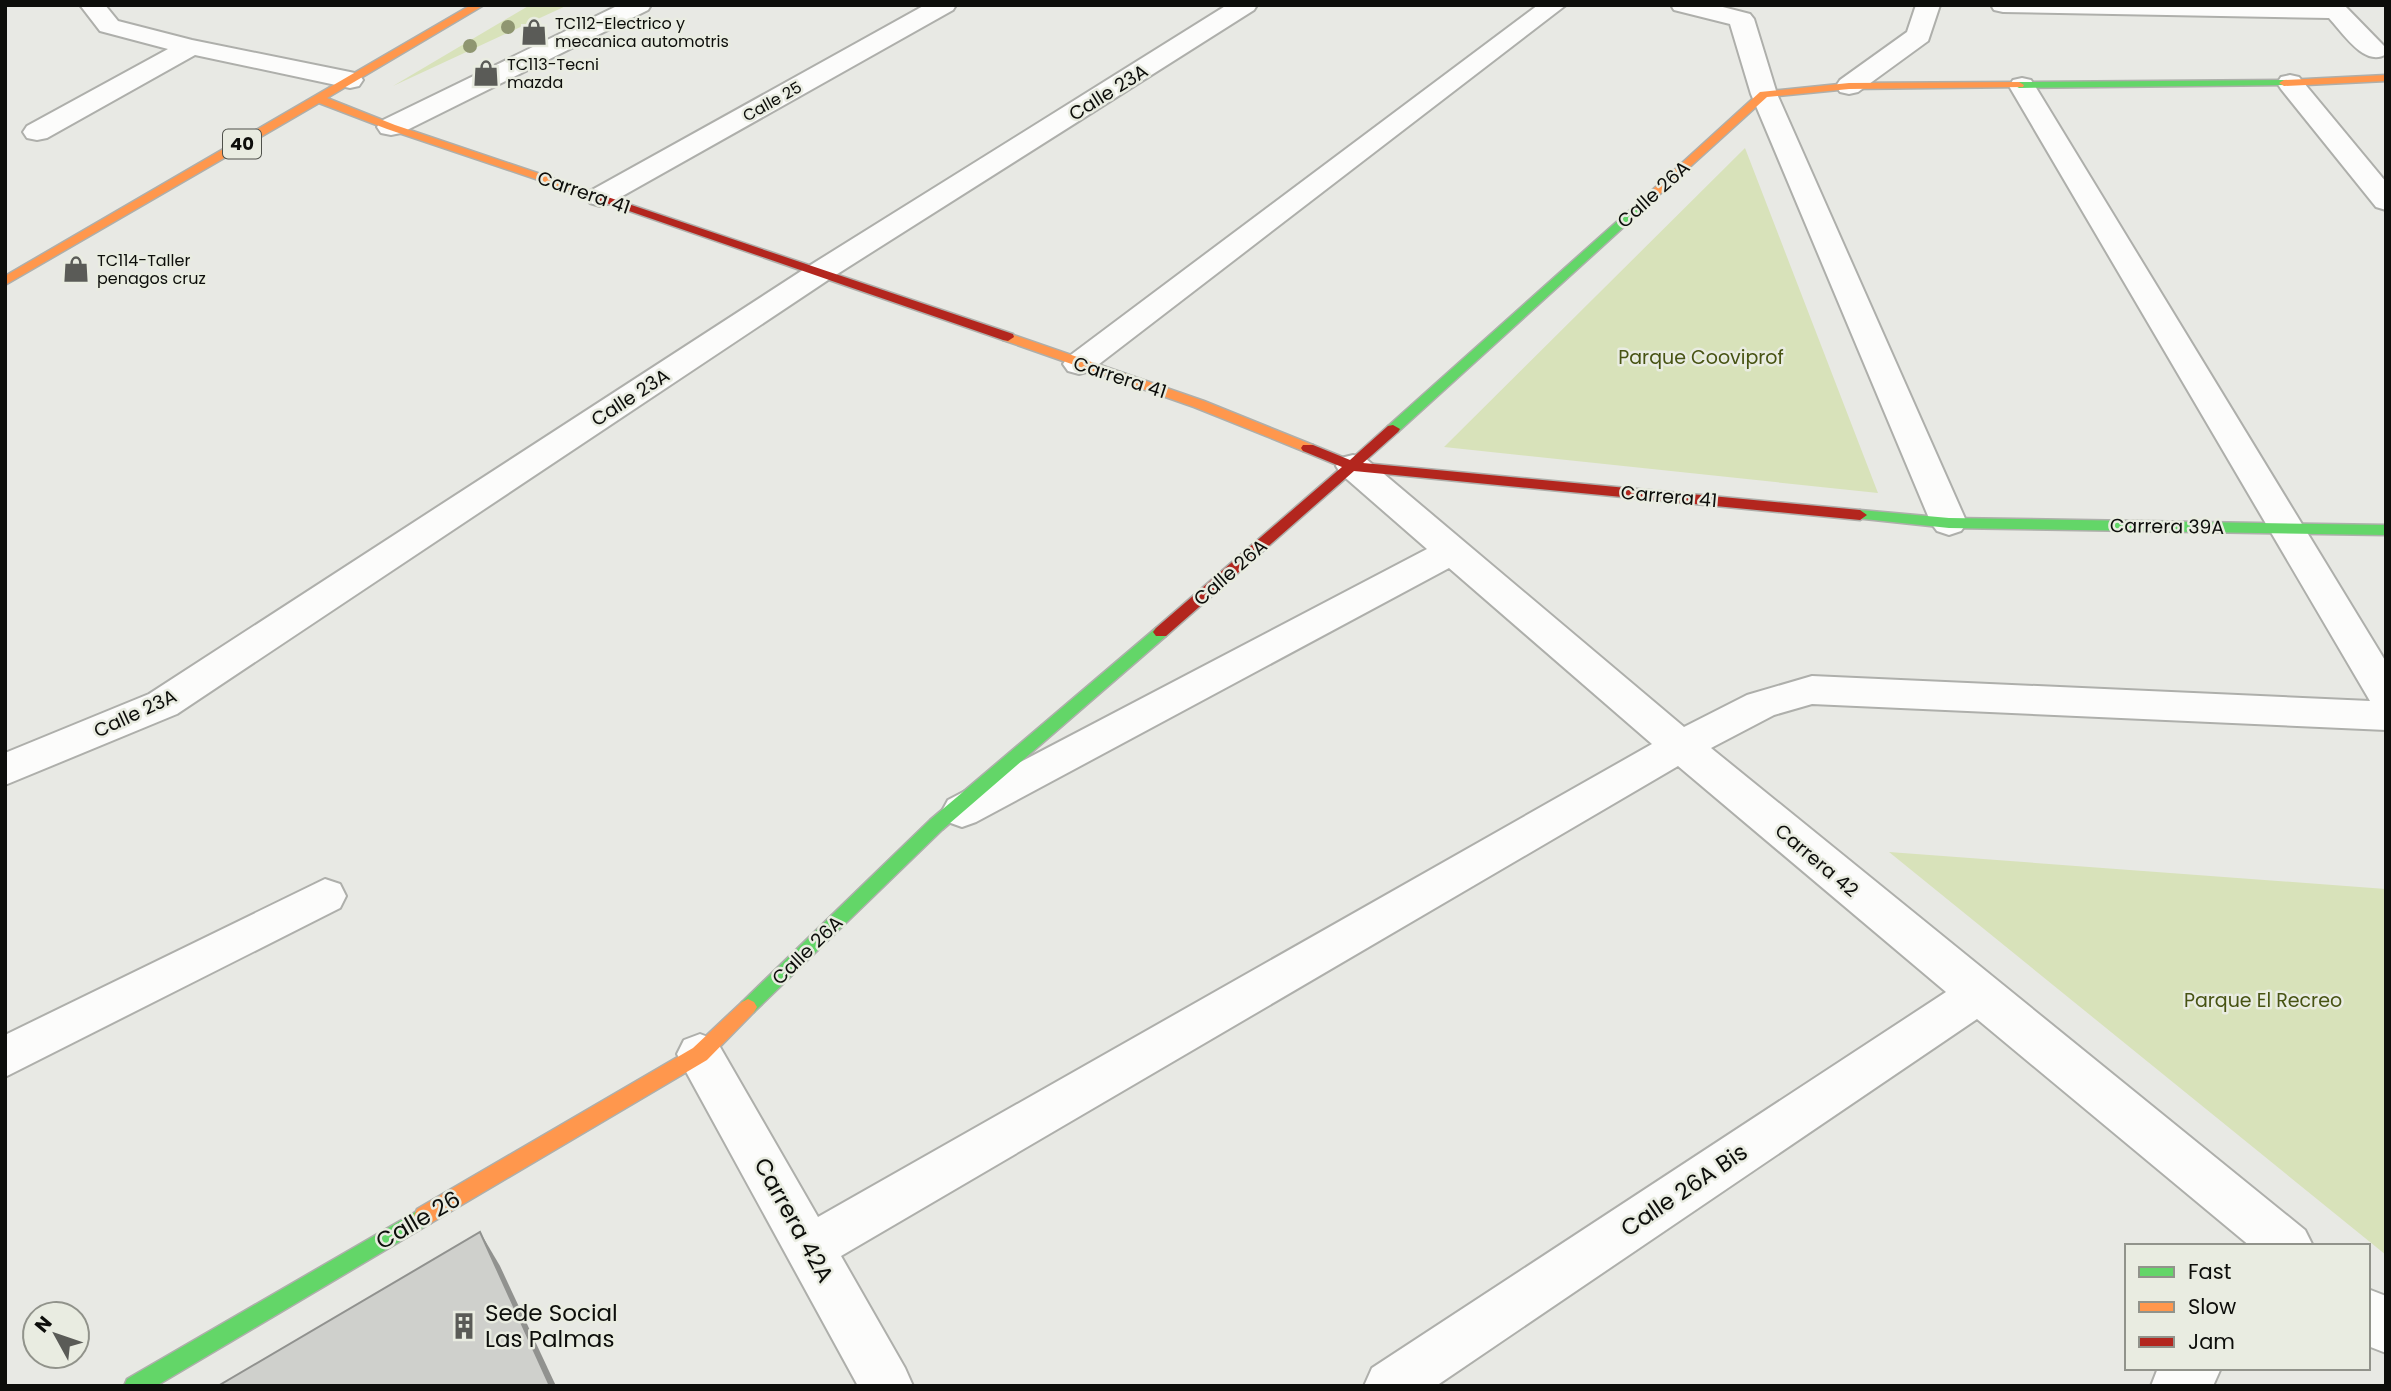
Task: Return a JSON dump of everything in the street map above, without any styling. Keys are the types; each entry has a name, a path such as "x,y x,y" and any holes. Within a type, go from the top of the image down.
{"street":[{"path":"92,5 109,26 191,47 351,80"},
{"name":"40","path":"5,281 478,5"},
{"path":"391,127 639,5"},
{"name":"Calle 25","path":"600,197 944,5"},
{"name":"Calle 23A","path":"5,770 163,704 820,272 1245,5"},
{"path":"1079,364 1554,5"},
{"path":"1684,5 1741,19 1764,94 1949,523"},
{"path":"1849,86 1919,36 1928,5"},
{"path":"2003,5 2332,8 2375,51"},
{"path":"37,132 191,47"},
{"path":"1764,94 1849,86 2290,83 2386,78"},
{"path":"2290,83 2386,201"},
{"path":"2022,86 2386,695"},
{"name":"Calle 26A","path":"700,1054 936,825 1353,466 1764,94"},
{"name":"Carrera 41","path":"318,99 391,127 1199,404 1353,466 1949,523"},
{"name":"Carrera 42","path":"1353,466 1681,746 2286,1244"},
{"name":"Carrera 39A","path":"1949,523 2386,530"},
{"path":"936,825 1452,551"},
{"path":"810,1248 1681,746 1760,705 1812,690 2386,716"},
{"path":"5,1057 325,896"},
{"name":"Calle 26A Bis","path":"1390,1386 1979,994"},
{"name":"Carrera 42A","path":"700,1054 887,1386"},
{"name":"Calle 26","path":"135,1386 700,1054"},
{"path":"2370,1315 2386,1328"},
{"path":"2177,1386 2193,1370"}],"green space":[{"path":"530,5 568,5 393,86"},
{"name":"Parque Cooviprof","path":"1745,148 1878,493 1444,447"},
{"name":"Parque El Recreo","path":"1889,852 2386,889 2386,1255"}],"building":[{"path":"480,1232 550,1386 218,1386"}],"traffic: fast":[{"path":"2019,85 2284,83"},
{"path":"1393,429 1645,202"},
{"path":"1860,515 1949,523 2386,530"},
{"path":"748,1007 936,825 1161,632"},
{"path":"135,1386 424,1216"}],"traffic: slow":[{"path":"5,281 479,5"},
{"path":"2284,83 2386,78"},
{"path":"1645,202 1764,94 1849,86 2019,85"},
{"path":"319,99 391,127 581,191"},
{"path":"1008,337 1199,404 1308,448"},
{"path":"424,1216 700,1054 748,1007"}],"traffic: jam":[{"path":"581,191 1008,337"},
{"path":"1161,632 1393,429"},
{"path":"1308,448 1353,466 1860,515"}],"place":[{"name":"TC112-Electrico y mecanica automotris","path":"534,32"},
{"name":"TC113-Tecni mazda","path":"486,73"},
{"name":"TC114-Taller penagos cruz","path":"76,269"},
{"name":"Sede Social Las Palmas","path":"464,1326"}]}
